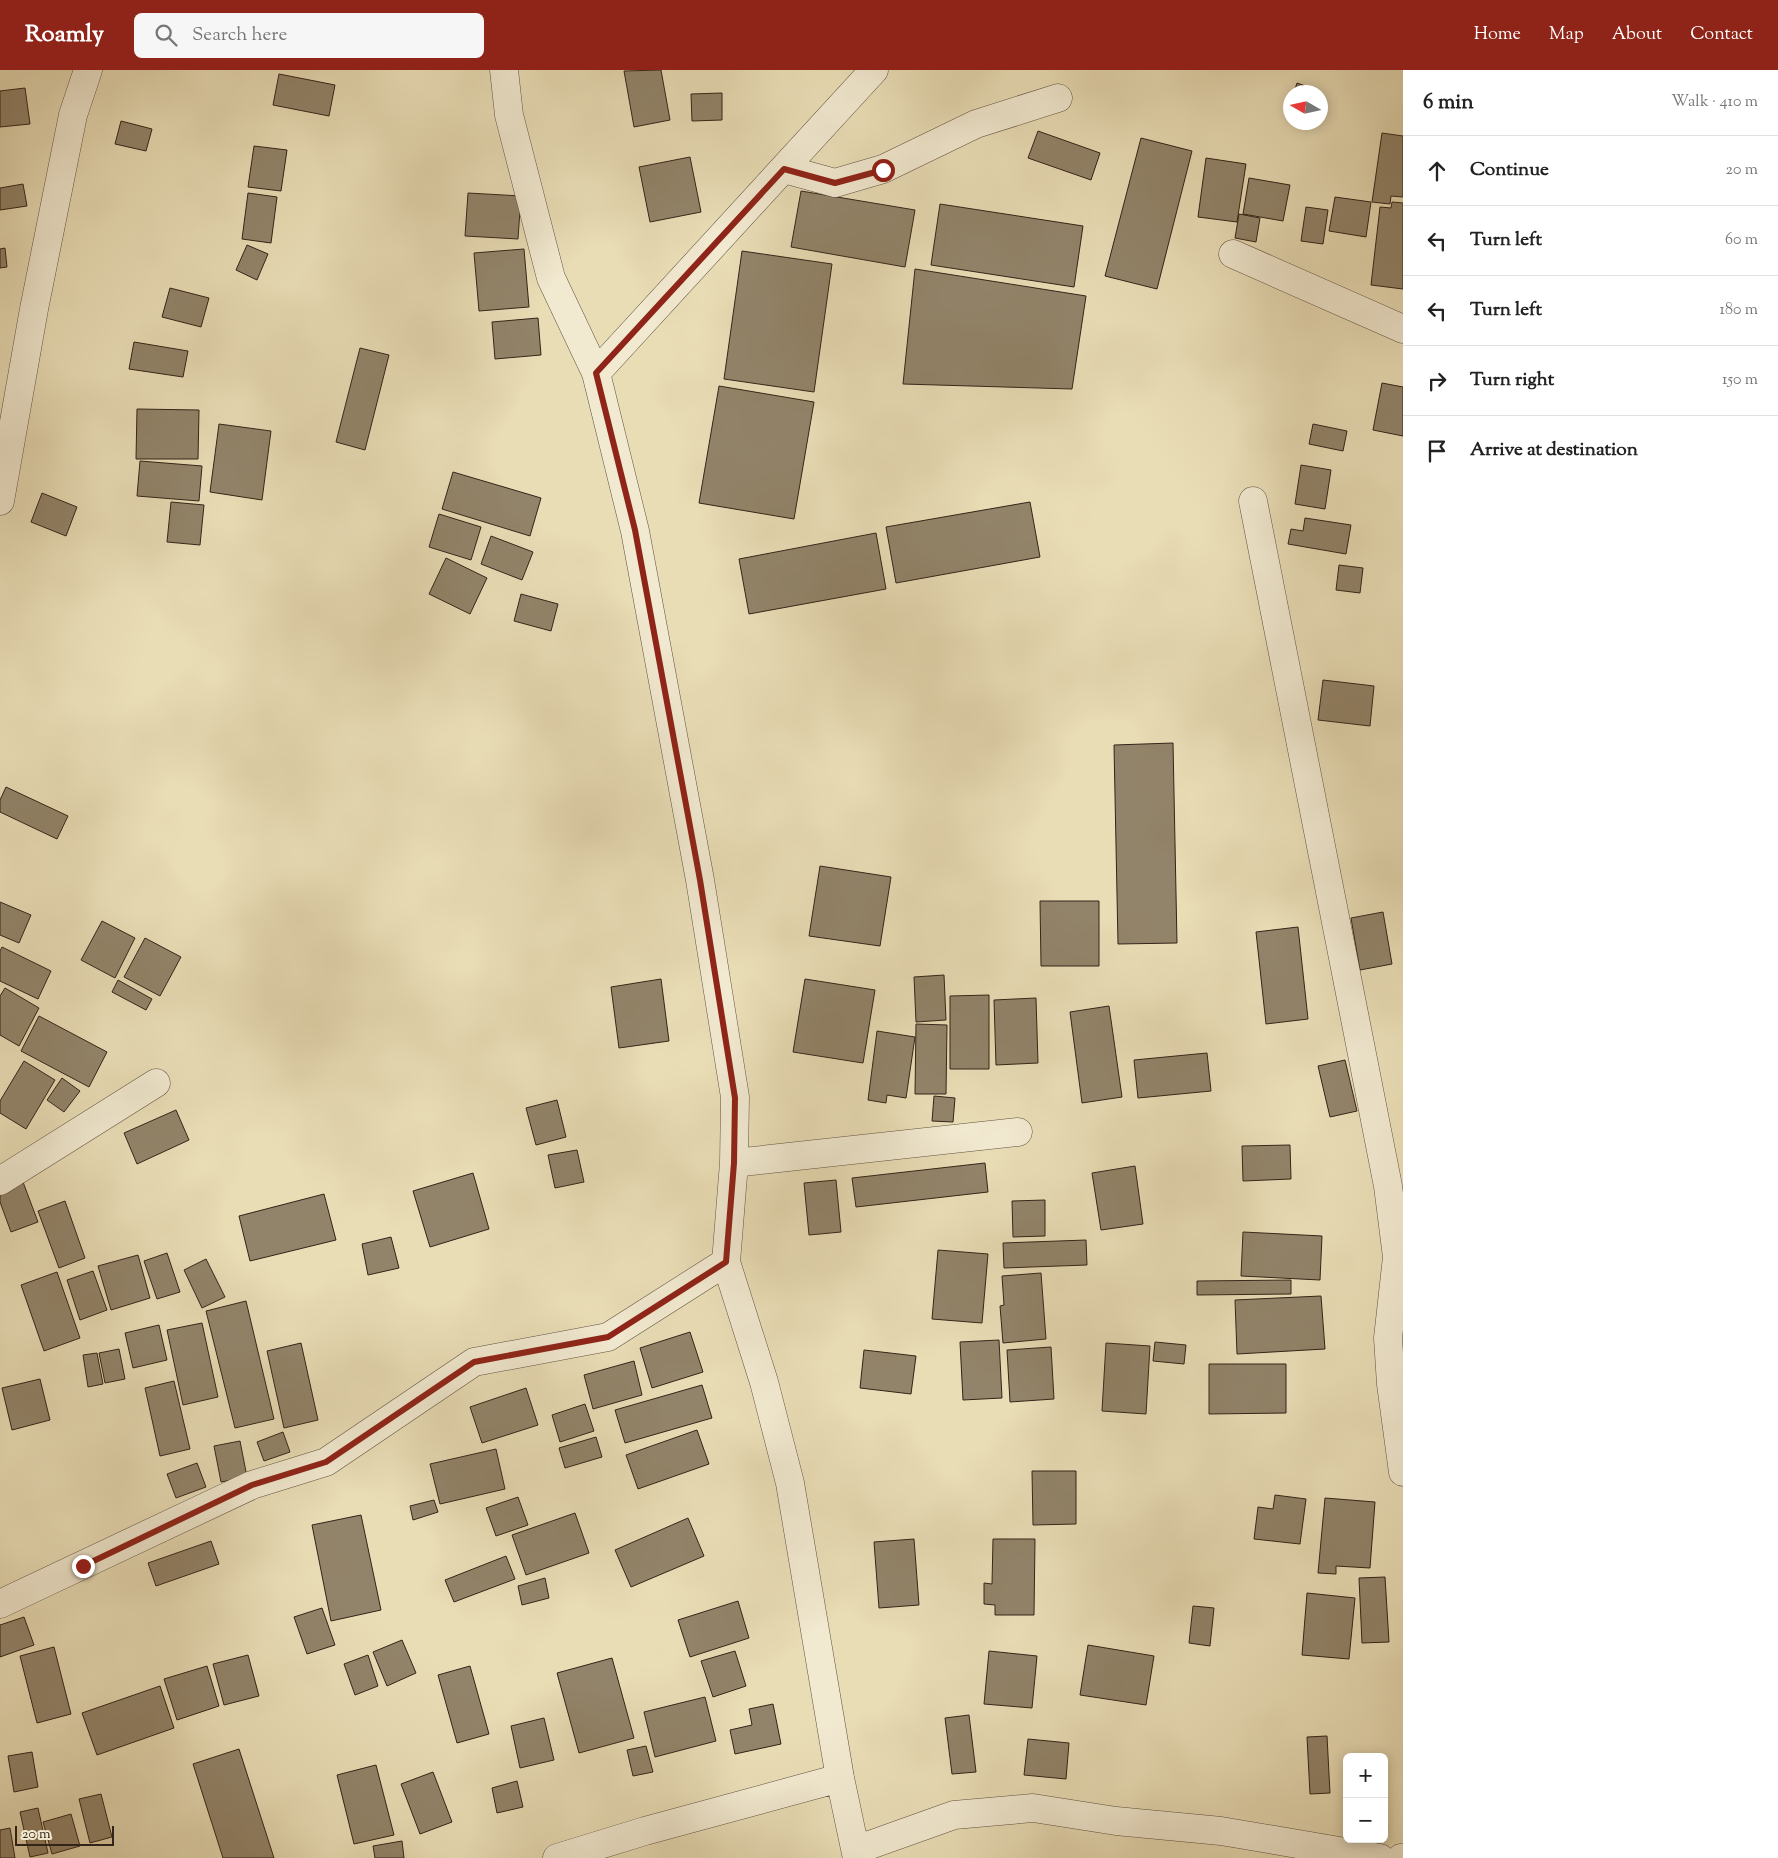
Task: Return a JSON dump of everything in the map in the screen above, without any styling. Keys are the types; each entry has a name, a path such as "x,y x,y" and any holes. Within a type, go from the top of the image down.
{"street":[{"path":"0,501 39,280 73,116 88,70"},
{"path":"504,70 509,115 551,278 596,373 635,530 700,880 735,1098 734,1163 726,1262 764,1382 790,1483 840,1778 856,1854 954,1815 1033,1808 1116,1821 1221,1831 1380,1858"},
{"path":"596,373 874,70"},
{"path":"784,169 835,183 883,170 976,124 1058,98"},
{"path":"1233,254 1403,330"},
{"path":"1253,501 1395,1187 1398,1257 1388,1338 1391,1384 1403,1472"},
{"path":"0,1181 156,1084"},
{"path":"734,1163 1018,1132"},
{"path":"0,1604 252,1485 326,1462 474,1362 608,1337 726,1262"},
{"path":"557,1858 645,1831 840,1778"}],"building":[{"path":"661,70 670,120 634,127 624,71"},
{"path":"279,74 335,85 329,116 273,105"},
{"path":"25,88 30,124 0,127 0,91"},
{"path":"722,93 722,120 692,121 691,94"},
{"path":"121,121 152,129 146,151 115,144"},
{"path":"1038,131 1100,153 1091,180 1028,158"},
{"path":"1382,133 1403,136 1403,197 1391,196 1390,204 1372,202"},
{"path":"1141,138 1192,151 1157,289 1105,276"},
{"path":"254,146 287,150 281,191 248,187"},
{"path":"690,157 701,212 650,222 639,167"},
{"path":"1206,158 1246,164 1237,222 1198,217"},
{"path":"1249,178 1290,185 1283,221 1243,214"},
{"path":"23,184 27,206 0,210 0,188"},
{"path":"801,191 915,210 905,267 791,247"},
{"path":"248,193 277,197 271,243 242,239"},
{"path":"468,193 521,196 518,239 465,236"},
{"path":"1335,197 1371,202 1366,237 1329,231"},
{"path":"1392,202 1403,203 1403,289 1371,285 1380,207 1391,208"},
{"path":"940,204 1083,226 1074,287 931,265"},
{"path":"1306,207 1328,210 1323,244 1301,241"},
{"path":"1239,214 1260,218 1256,242 1235,238"},
{"path":"247,245 268,254 257,280 236,270"},
{"path":"5,248 7,267 0,268 0,249"},
{"path":"524,249 529,307 479,311 474,253"},
{"path":"742,251 832,264 814,392 724,379"},
{"path":"915,269 1086,296 1072,389 903,384"},
{"path":"170,288 209,298 201,327 162,317"},
{"path":"538,318 541,355 495,359 492,322"},
{"path":"134,342 188,351 183,377 129,369"},
{"path":"360,348 389,355 365,450 336,442"},
{"path":"1382,383 1403,387 1403,436 1373,430"},
{"path":"719,386 814,402 794,519 699,503"},
{"path":"137,409 199,410 198,459 136,459"},
{"path":"219,424 271,431 262,500 210,492"},
{"path":"1313,424 1347,431 1343,451 1309,444"},
{"path":"140,461 202,466 199,501 137,496"},
{"path":"1301,465 1331,470 1325,509 1295,504"},
{"path":"453,472 541,498 530,536 442,509"},
{"path":"42,493 77,507 66,536 31,522"},
{"path":"171,502 204,505 200,545 167,542"},
{"path":"1030,502 1040,557 896,583 886,527"},
{"path":"439,514 481,527 471,560 429,547"},
{"path":"1305,518 1351,525 1346,554 1288,544 1291,529 1303,531"},
{"path":"876,533 886,589 749,614 739,559"},
{"path":"491,536 533,552 522,580 481,564"},
{"path":"446,558 487,578 470,614 429,594"},
{"path":"1339,565 1363,568 1360,593 1336,590"},
{"path":"521,594 558,604 551,631 514,621"},
{"path":"1323,680 1374,686 1370,726 1318,720"},
{"path":"1173,743 1177,943 1118,944 1114,745"},
{"path":"6,787 68,816 57,839 0,812 0,800"},
{"path":"820,866 891,877 880,946 809,936"},
{"path":"1040,901 1099,901 1099,966 1041,966"},
{"path":"0,902 31,915 19,943 0,935"},
{"path":"1383,912 1392,964 1360,970 1351,918"},
{"path":"102,921 135,938 115,978 81,960"},
{"path":"1298,927 1308,1019 1266,1024 1256,932"},
{"path":"145,938 181,957 160,996 124,977"},
{"path":"2,947 51,971 38,999 0,981 0,951"},
{"path":"944,975 946,1020 916,1022 914,977"},
{"path":"661,979 669,1041 619,1048 611,987"},
{"path":"805,979 875,990 863,1063 793,1052"},
{"path":"118,980 152,999 146,1010 112,992"},
{"path":"5,988 39,1008 19,1046 0,1035 0,996"},
{"path":"989,995 989,1069 950,1069 950,996"},
{"path":"1036,998 1038,1063 996,1065 994,1000"},
{"path":"1109,1006 1122,1097 1082,1103 1070,1012"},
{"path":"39,1016 107,1052 89,1087 21,1051"},
{"path":"916,1024 947,1025 946,1094 915,1094"},
{"path":"877,1031 915,1037 906,1098 887,1095 886,1103 868,1100"},
{"path":"1207,1053 1211,1091 1138,1098 1134,1060"},
{"path":"1345,1060 1357,1111 1330,1117 1318,1066"},
{"path":"24,1061 55,1080 26,1129 0,1113 0,1101"},
{"path":"62,1078 80,1091 64,1112 47,1100"},
{"path":"934,1096 955,1098 953,1122 932,1121"},
{"path":"557,1100 566,1137 536,1145 526,1108"},
{"path":"176,1110 189,1140 137,1164 124,1133"},
{"path":"1290,1145 1291,1179 1243,1181 1242,1146"},
{"path":"577,1150 584,1182 555,1188 548,1155"},
{"path":"985,1163 988,1192 856,1207 852,1178"},
{"path":"1135,1166 1143,1224 1101,1230 1092,1173"},
{"path":"473,1173 489,1229 430,1247 413,1191"},
{"path":"836,1180 841,1232 809,1235 804,1183"},
{"path":"23,1182 38,1222 11,1232 0,1202 0,1191"},
{"path":"324,1194 336,1240 250,1261 239,1216"},
{"path":"1045,1200 1045,1236 1013,1237 1012,1201"},
{"path":"65,1201 85,1258 59,1268 38,1211"},
{"path":"1243,1232 1322,1236 1320,1280 1241,1276"},
{"path":"391,1237 399,1268 368,1275 362,1244"},
{"path":"1086,1240 1087,1265 1004,1268 1003,1243"},
{"path":"938,1250 988,1254 982,1323 932,1319"},
{"path":"167,1253 180,1292 157,1299 144,1261"},
{"path":"138,1255 150,1298 111,1310 98,1266"},
{"path":"206,1259 225,1297 202,1308 184,1270"},
{"path":"93,1271 107,1310 80,1320 67,1280"},
{"path":"57,1272 80,1338 44,1351 21,1285"},
{"path":"1041,1273 1046,1339 1003,1343 1000,1306 1004,1305 1002,1276"},
{"path":"1291,1280 1291,1294 1197,1295 1197,1281"},
{"path":"1321,1296 1325,1349 1237,1354 1235,1300"},
{"path":"246,1301 274,1419 235,1428 206,1311"},
{"path":"202,1323 218,1397 183,1405 167,1330"},
{"path":"159,1325 167,1360 133,1368 125,1333"},
{"path":"690,1332 703,1372 652,1388 640,1348"},
{"path":"999,1340 1002,1398 963,1400 960,1342"},
{"path":"1155,1342 1186,1345 1184,1364 1153,1361"},
{"path":"301,1343 318,1420 284,1428 267,1351"},
{"path":"1106,1343 1150,1346 1146,1414 1102,1411"},
{"path":"1051,1347 1054,1399 1010,1402 1007,1350"},
{"path":"119,1349 125,1379 105,1383 99,1353"},
{"path":"864,1350 916,1356 911,1394 860,1388"},
{"path":"97,1353 103,1384 88,1387 83,1355"},
{"path":"634,1361 642,1395 593,1409 584,1375"},
{"path":"1209,1364 1286,1364 1286,1413 1209,1414"},
{"path":"40,1379 50,1420 12,1430 2,1388"},
{"path":"174,1381 190,1449 160,1456 145,1388"},
{"path":"702,1385 712,1418 625,1443 615,1410"},
{"path":"526,1388 538,1425 482,1443 470,1407"},
{"path":"585,1404 594,1431 560,1442 552,1415"},
{"path":"697,1430 709,1464 638,1489 626,1455"},
{"path":"283,1432 290,1452 264,1461 257,1442"},
{"path":"596,1437 602,1457 565,1468 559,1448"},
{"path":"240,1441 247,1477 221,1482 214,1446"},
{"path":"496,1449 505,1489 440,1504 430,1464"},
{"path":"197,1463 206,1487 176,1498 167,1474"},
{"path":"1032,1471 1076,1471 1076,1524 1033,1525"},
{"path":"1275,1495 1306,1499 1300,1544 1254,1539 1258,1507 1273,1509"},
{"path":"518,1497 528,1525 496,1536 486,1508"},
{"path":"1325,1498 1375,1502 1370,1568 1336,1566 1336,1574 1318,1573"},
{"path":"434,1500 438,1512 413,1520 410,1506"},
{"path":"575,1513 589,1553 526,1575 512,1535"},
{"path":"361,1515 381,1610 331,1621 312,1525"},
{"path":"688,1518 704,1556 631,1587 615,1550"},
{"path":"914,1539 919,1605 879,1608 874,1542"},
{"path":"993,1539 1035,1539 1034,1615 995,1615 995,1605 984,1604 984,1583 992,1584"},
{"path":"211,1541 219,1564 156,1586 148,1563"},
{"path":"506,1556 515,1579 454,1602 445,1580"},
{"path":"1385,1577 1389,1642 1362,1643 1359,1578"},
{"path":"545,1578 549,1598 522,1605 518,1586"},
{"path":"1307,1593 1355,1598 1349,1659 1302,1655"},
{"path":"738,1601 749,1638 690,1657 678,1620"},
{"path":"1193,1606 1214,1608 1210,1646 1189,1643"},
{"path":"322,1608 335,1645 307,1654 294,1617"},
{"path":"24,1617 34,1645 0,1657 0,1625"},
{"path":"402,1640 416,1673 387,1686 373,1652"},
{"path":"1088,1645 1154,1656 1146,1705 1080,1695"},
{"path":"54,1647 71,1714 37,1723 20,1656"},
{"path":"735,1651 746,1686 713,1697 701,1661"},
{"path":"989,1651 1037,1656 1032,1708 984,1704"},
{"path":"248,1655 259,1696 224,1705 213,1664"},
{"path":"368,1655 378,1686 355,1695 344,1664"},
{"path":"612,1658 634,1738 579,1753 557,1673"},
{"path":"207,1666 219,1706 177,1720 164,1679"},
{"path":"470,1666 489,1734 457,1743 438,1675"},
{"path":"160,1686 174,1728 97,1755 82,1713"},
{"path":"705,1697 716,1741 655,1757 644,1712"},
{"path":"773,1704 781,1744 735,1754 730,1730 752,1725 749,1709"},
{"path":"969,1715 976,1772 952,1774 945,1718"},
{"path":"544,1718 554,1760 520,1768 511,1726"},
{"path":"1327,1736 1330,1793 1310,1794 1307,1737"},
{"path":"1028,1739 1069,1743 1066,1779 1024,1775"},
{"path":"646,1746 653,1772 633,1776 627,1750"},
{"path":"239,1749 274,1858 223,1858 193,1764"},
{"path":"32,1752 38,1787 14,1792 8,1756"},
{"path":"376,1765 394,1835 354,1844 337,1775"},
{"path":"433,1772 452,1822 420,1834 401,1784"},
{"path":"517,1781 523,1807 497,1813 492,1788"},
{"path":"101,1794 112,1837 90,1843 79,1799"},
{"path":"38,1808 48,1853 30,1857 20,1812"},
{"path":"71,1814 80,1846 52,1854 43,1822"},
{"path":"10,1828 15,1858 0,1858 0,1830"},
{"path":"402,1841 404,1858 375,1858 373,1846"}],"route":[{"path":"83,1566 252,1485 326,1462 474,1362 608,1337 726,1262 734,1163 735,1098 700,880 635,530 596,373 784,169 835,183 883,170"}]}
